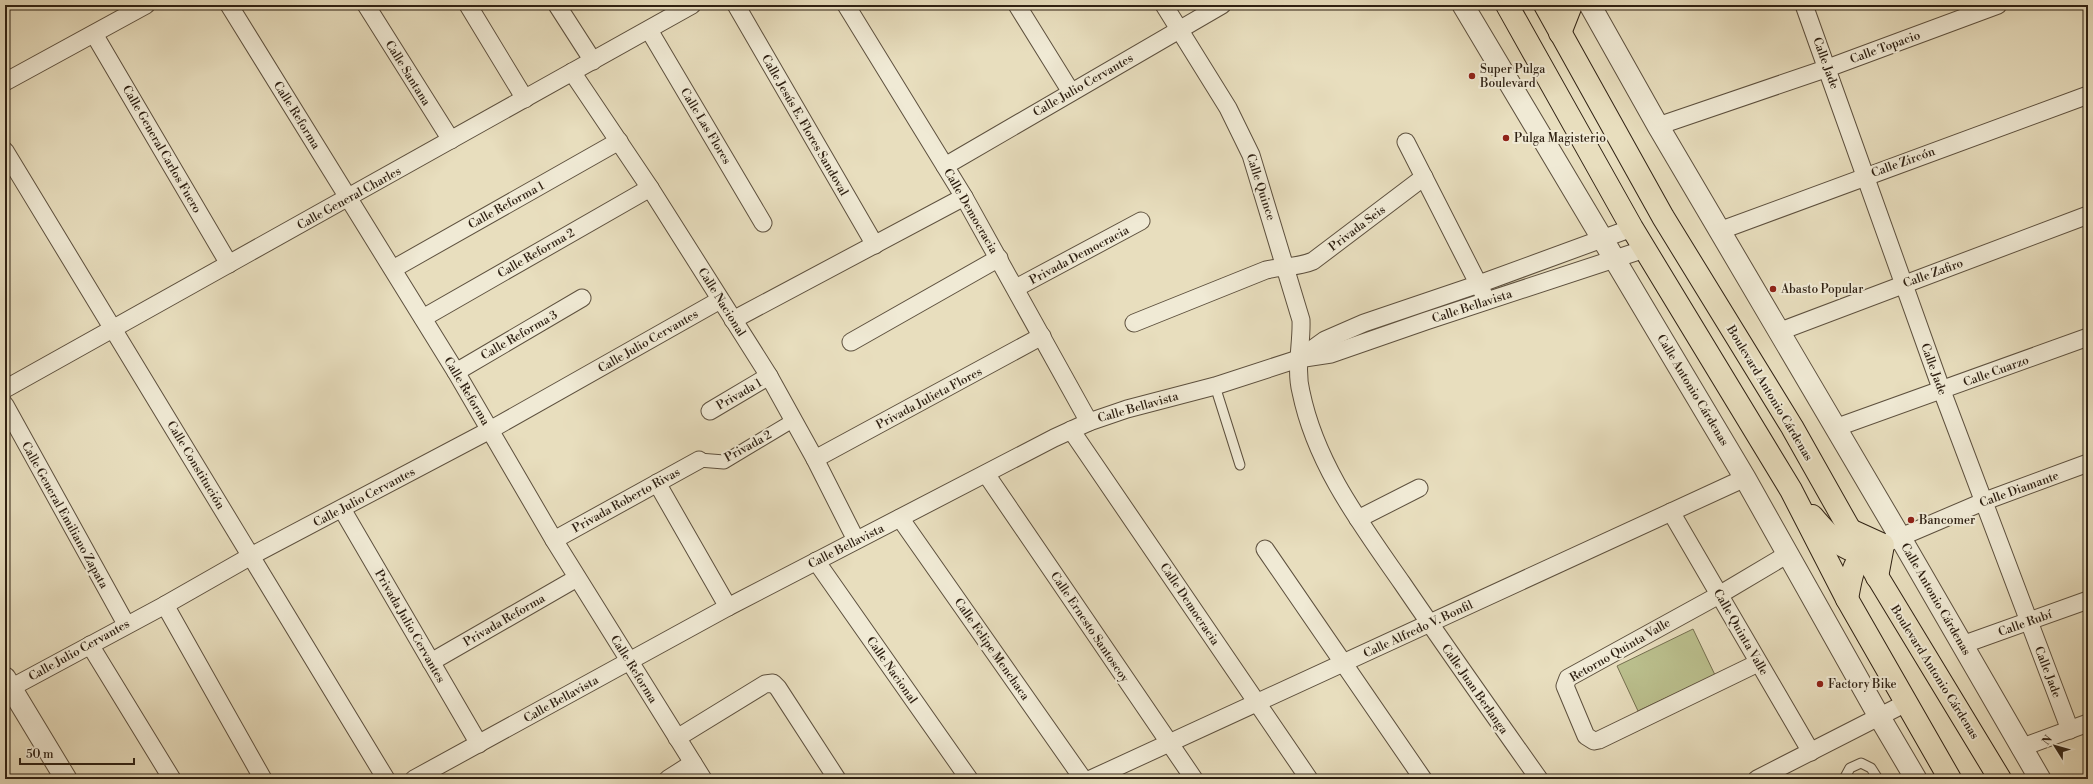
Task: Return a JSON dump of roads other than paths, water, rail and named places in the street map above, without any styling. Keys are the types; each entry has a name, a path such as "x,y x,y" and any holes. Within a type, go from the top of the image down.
{"main road":[{"path":"1507,5 1632,228 1791,490 1846,599 1950,779"},
{"name":"Boulevard Antonio Cárdenas","path":"1545,5 1663,217 1792,428 1862,553 2000,779"},
{"path":"1560,33 1571,5"},
{"path":"1791,490 1837,543 1845,549 1862,553 1852,573 1846,599"},
{"path":"1850,530 1892,541 1877,577"}],"street":[{"path":"5,82 146,5"},
{"name":"Calle Reforma","path":"229,5 456,372 577,578 703,779"},
{"name":"Calle Santana","path":"366,5 452,140"},
{"path":"468,5 525,99"},
{"path":"557,5 593,61"},
{"name":"Calle General Charles","path":"7,383 114,329 692,5"},
{"name":"Calle Jesús E. Flores Sandoval","path":"736,5 874,245"},
{"name":"Calle Democracia","path":"846,5 964,197 1016,288 1089,422"},
{"path":"1016,5 1071,92"},
{"name":"Calle Quince","path":"1164,5 1241,132 1262,188 1300,320 1302,332 1298,359"},
{"name":"Calle Julio Cervantes","path":"945,166 1222,5"},
{"name":"Calle Antonio Cárdenas","path":"1463,5 1601,239 1745,478 1916,779"},
{"name":"Calle Antonio Cárdenas","path":"1590,5 1658,126 1835,428 1892,541 1962,645 2020,748 2040,779"},
{"name":"Calle Jade","path":"1804,5 1828,68 1942,391 1985,501 2070,730"},
{"name":"Calle Topacio","path":"1658,126 1828,68 1998,5"},
{"name":"Calle Las Flores","path":"649,30 763,223"},
{"name":"Calle General Carlos Fuero","path":"94,34 229,264"},
{"name":"Calle Nacional","path":"572,72 650,188 769,376 794,420 856,540"},
{"name":"Calle Zircón","path":"1719,231 2088,95"},
{"name":"Calle Reforma 1","path":"393,269 619,141"},
{"path":"1406,142 1487,300"},
{"name":"Calle Constitución","path":"5,151 386,779"},
{"name":"Privada Seis","path":"1134,323 1266,270 1303,266 1313,261 1424,177"},
{"name":"Calle Reforma 2","path":"423,318 650,188"},
{"path":"733,320 964,197"},
{"name":"Calle Zafiro","path":"1778,332 2088,215"},
{"name":"Privada Democracia","path":"1016,288 1141,222"},
{"name":"Calle Bellavista","path":"1298,359 1325,340 1364,323 1479,284 1632,228"},
{"name":"Calle Bellavista","path":"414,779 728,607 856,540 1089,422 1127,409 1215,386 1298,359 1331,354 1487,300 1645,249"},
{"path":"851,342 999,258"},
{"name":"Calle Reforma 3","path":"456,372 582,298"},
{"name":"Calle Julio Cervantes","path":"7,685 90,645 126,624 165,605 251,556 490,430 720,300"},
{"name":"Privada Julieta Flores","path":"815,460 1042,336"},
{"name":"Calle Cuarzo","path":"1835,428 1942,391 2088,337"},
{"name":"Calle Juan Berlanga","path":"1298,359 1301,392 1317,445 1330,474 1358,519 1429,624 1539,779"},
{"name":"Privada 1","path":"710,411 769,376"},
{"name":"Calle General Emiliano Zapata","path":"5,405 126,624"},
{"name":"Privada 2","path":"699,460 724,462 794,420"},
{"name":"Calle Democracia","path":"1071,430 1309,779"},
{"name":"Privada Roberto Rivas","path":"554,540 699,460"},
{"name":"Calle Diamante","path":"1862,553 1985,501 2088,463"},
{"name":"Calle Ernesto Santoscoy","path":"986,474 1194,779"},
{"name":"Calle Alfredo V. Bonfil","path":"1091,779 1170,744 1342,663 1745,478"},
{"path":"657,483 728,607"},
{"path":"1358,519 1419,488"},
{"name":"Privada Julio Cervantes","path":"342,509 479,744"},
{"name":"Calle Quinta Valle","path":"1671,512 1811,752"},
{"name":"Calle Felipe Menchaca","path":"900,518 1083,779"},
{"path":"1265,549 1423,779"},
{"name":"Retorno Quinta Valle","path":"1758,663 1599,740 1594,741 1586,736 1565,686 1568,678 1719,595 1788,554"},
{"name":"Calle Nacional","path":"816,561 969,779"},
{"name":"Privada Reforma","path":"431,662 577,578"},
{"name":"Calle Rubí","path":"1962,645 2088,600"},
{"path":"165,605 263,779"},
{"path":"90,645 172,779"},
{"path":"677,738 765,684 773,683 778,688 837,779"},
{"path":"7,685 66,779"},
{"path":"1757,779 1880,718 1906,703"},
{"path":"2020,748 2088,724"},
{"path":"668,779 693,763"}],"lane":[{"path":"1215,386 1240,465"},
{"path":"1844,779 1850,768 1861,763 1871,768 1878,779"}],"place":[{"name":"Super Pulga Boulevard","path":"1472,76"},
{"name":"Pulga Magisterio","path":"1506,138"},
{"name":"Abasto Popular","path":"1773,289"},
{"name":"Bancomer","path":"1911,520"},
{"name":"Factory Bike","path":"1820,684"}]}
